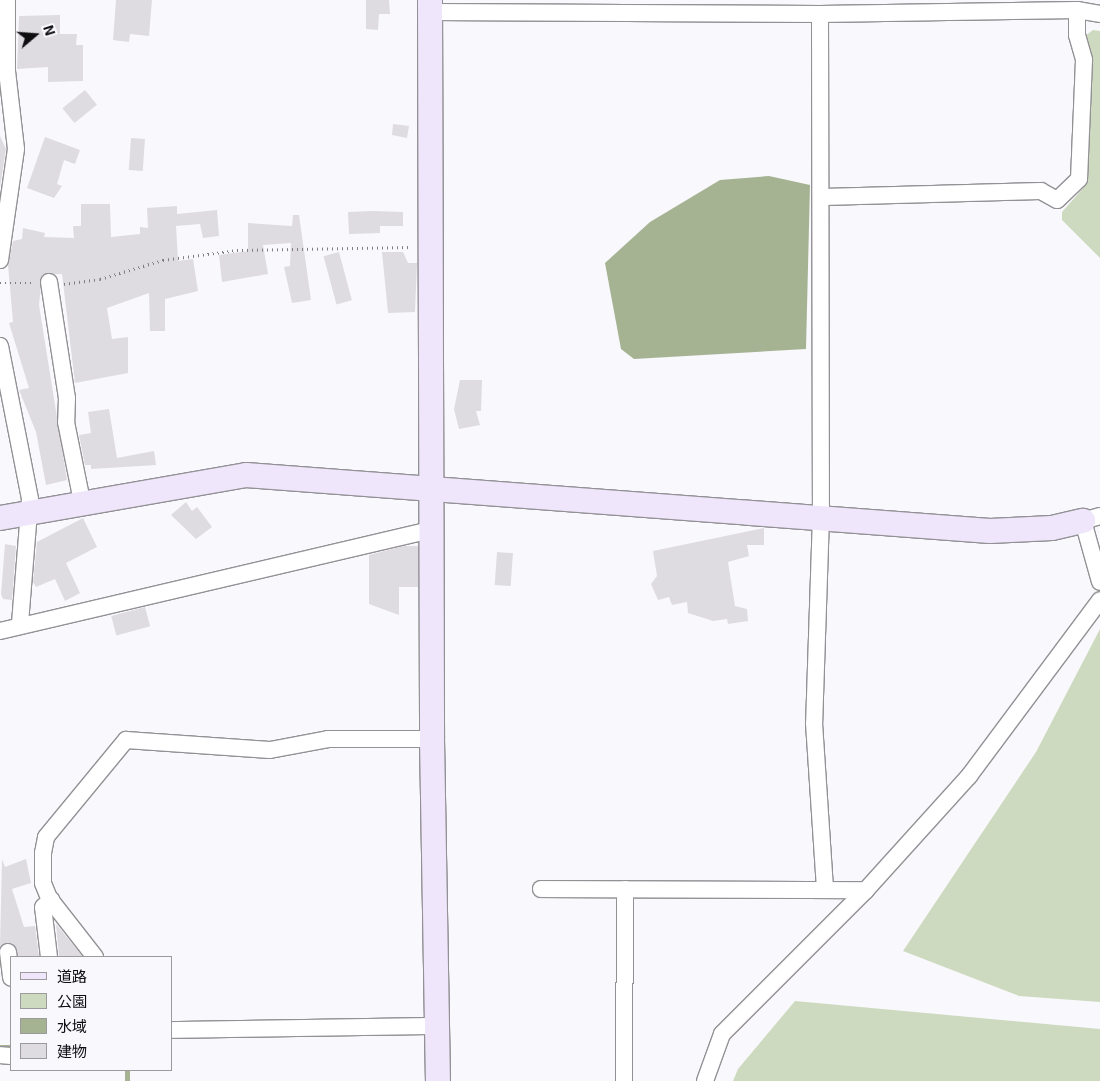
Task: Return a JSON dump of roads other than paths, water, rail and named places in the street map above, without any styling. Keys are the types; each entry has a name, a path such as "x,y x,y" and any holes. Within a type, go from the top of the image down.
{"street":[{"path":"0,260 6,166 16,149 8,71 7,0"},
{"path":"438,1081 432,739 434,529 430,6 720,6 820,14 927,6 1077,10 1100,14"},
{"path":"822,197 1042,192 1057,200 1079,179 1084,60 1077,35 1077,10"},
{"path":"820,14 822,197 821,516 814,723 825,890"},
{"path":"49,282 67,398 66,422 83,506"},
{"path":"0,346 19,424 29,514 20,624"},
{"path":"0,518 83,506 246,474 433,486 990,531 1052,528 1092,518 1100,582"},
{"path":"0,631 20,624 434,529"},
{"path":"705,1081 722,1034 866,890 969,776 1100,600"},
{"path":"94,956 51,900 43,883 46,837 126,740 270,750 328,739 432,739"},
{"path":"541,889 866,890"},
{"path":"624,1081 625,889"},
{"path":"48,956 43,907 51,900"},
{"path":"8,952 10,969"},
{"path":"172,1030 438,1026"}],"water":[{"path":"769,176 810,185 806,349 634,359 621,349 605,263 650,222 720,180"}],"waterway":[{"path":"0,1047 10,1047"},
{"path":"127,1071 127,1081"}]}
